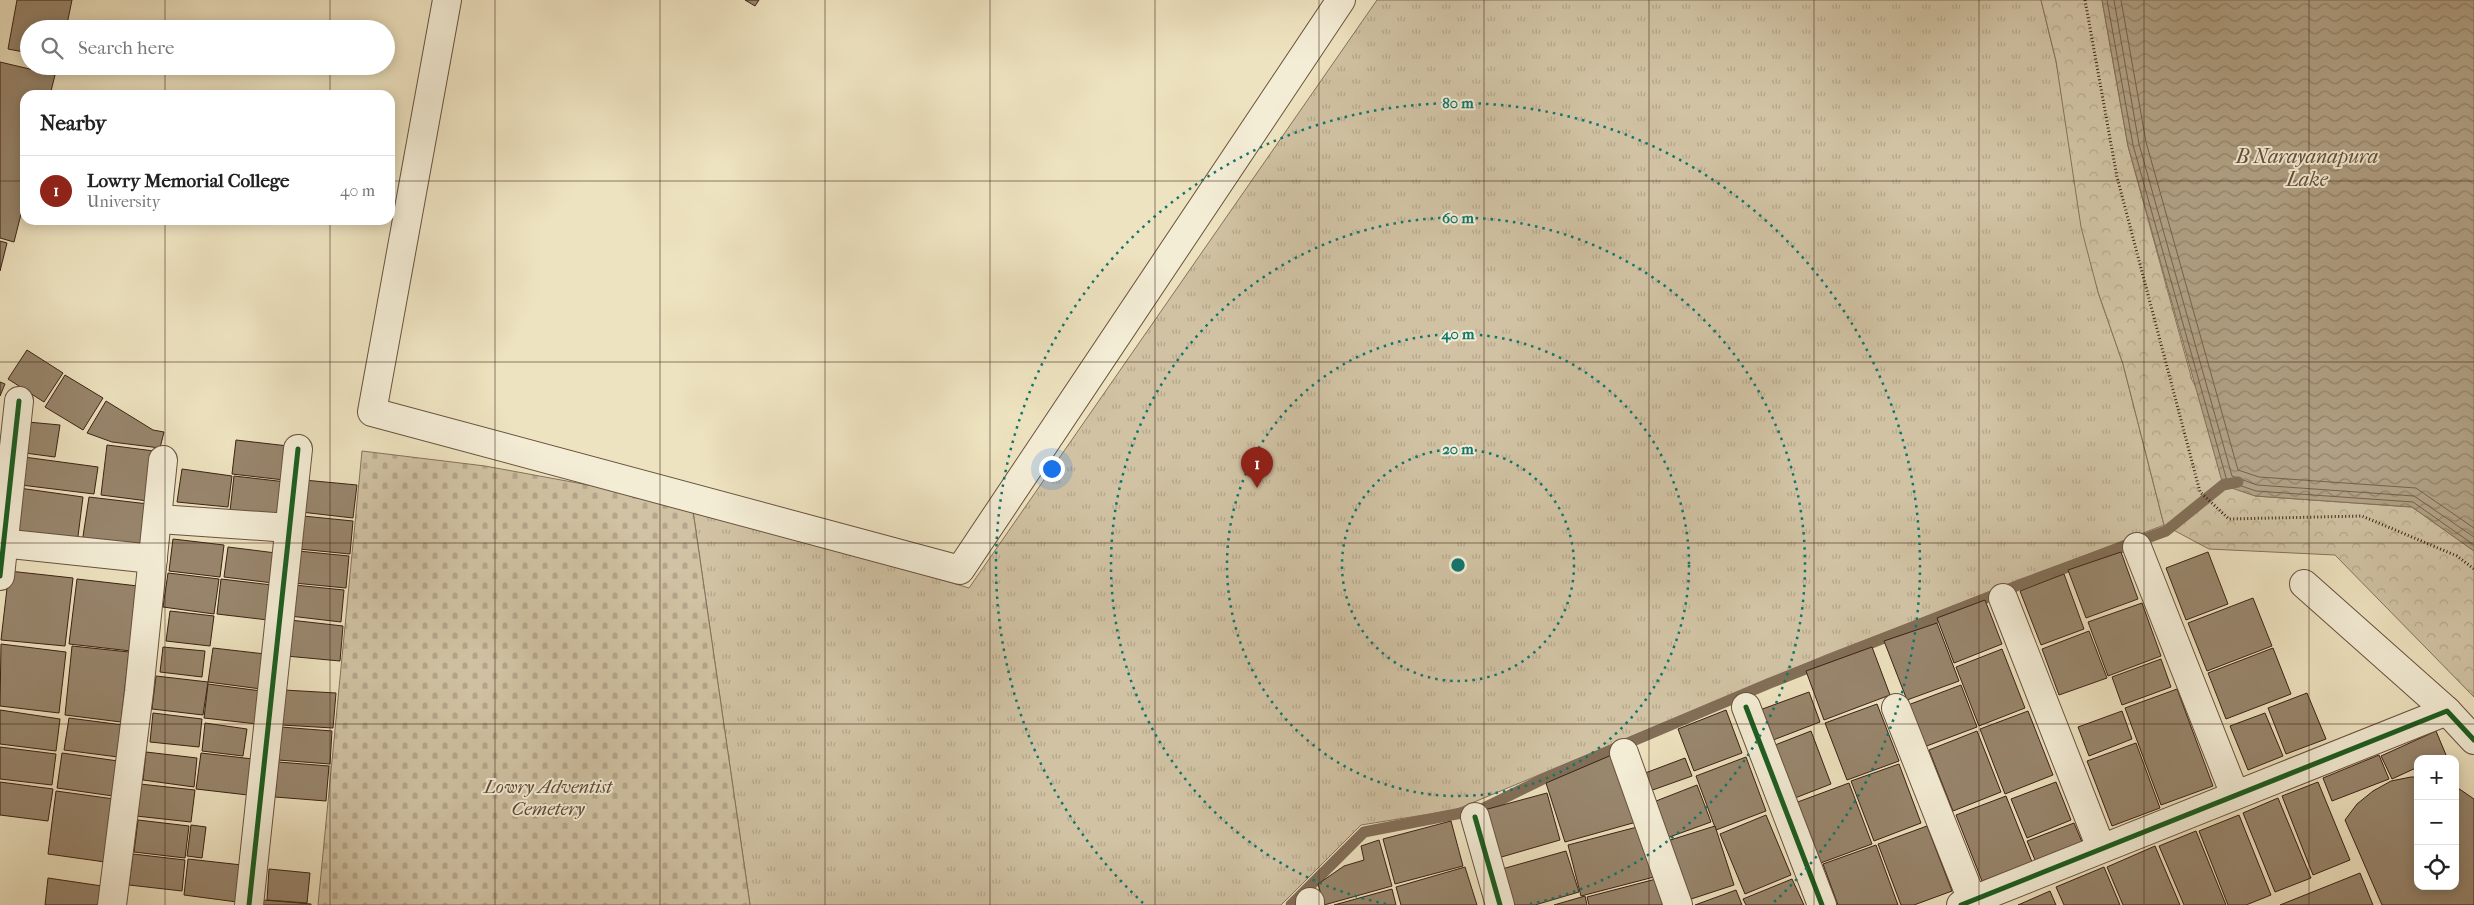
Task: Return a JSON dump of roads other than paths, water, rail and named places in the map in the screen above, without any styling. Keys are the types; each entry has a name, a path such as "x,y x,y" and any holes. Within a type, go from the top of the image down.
{"street":[{"path":"447,0 372,412 960,570 1341,0"},
{"path":"0,576 2,543 19,401"},
{"path":"249,905 298,449"},
{"path":"113,905 140,692 153,559 159,519 163,460"},
{"path":"159,519 289,528"},
{"path":"2,543 153,559"},
{"path":"2137,548 2235,794"},
{"path":"2304,584 2447,711 2474,740"},
{"path":"2004,598 2102,848"},
{"path":"1746,707 1822,905"},
{"path":"1896,708 1966,903 2235,794 2447,711"},
{"path":"1624,753 1678,905"},
{"path":"1475,817 1500,905"}],"water":[{"name":"B Narayanapura Lake","path":"2102,0 2474,0 2474,551 2412,507 2255,496 2223,485 2128,146"}],"waterway":[{"path":"1291,905 1364,832 1482,809 1543,779 1770,683 2019,585 2166,531 2223,485 2238,482"}],"place":[{"name":"Lowry Memorial College","path":"1257,488"}],"park label":[{"name":"Lowry Adventist Cemetery","path":"548,798"}]}
